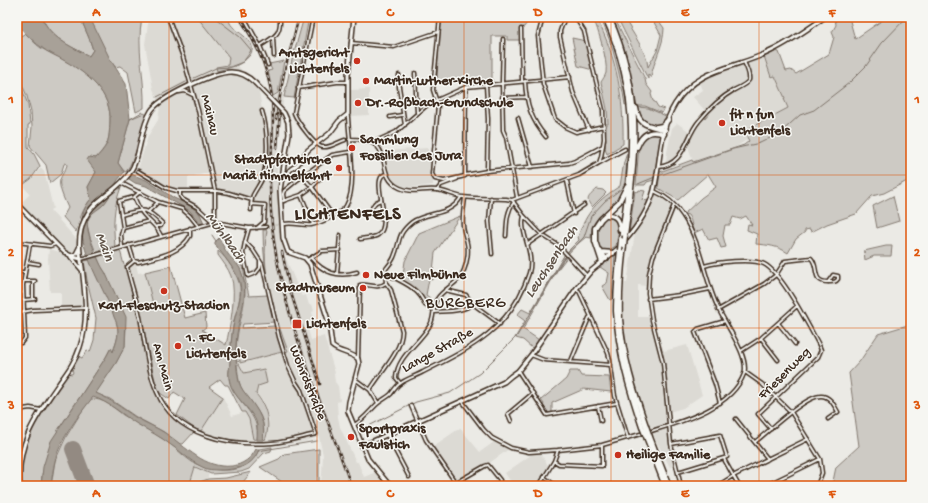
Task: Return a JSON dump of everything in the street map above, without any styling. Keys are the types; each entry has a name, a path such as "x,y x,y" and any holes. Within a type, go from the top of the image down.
{"highway":[{"path":"605,17 620,56 629,97 632,131 629,178 621,240 616,302 619,342 628,382 665,486"},
{"path":"609,17 623,55 639,118 644,124 655,127 664,132"},
{"path":"632,93 635,130 635,156 624,245 620,298 622,336 631,382 644,426"},
{"path":"655,127 662,126 668,120"},
{"path":"635,156 640,140 645,134 664,132"},
{"path":"604,260 594,241 594,231 598,222 620,202 629,178"},
{"path":"605,215 614,215 618,219 621,240"},
{"path":"599,250 613,253"},
{"path":"648,438 669,486"}],"street":[{"name":"Mainau","path":"168,17 184,57 202,129 215,191 214,222"},
{"path":"244,17 260,46 268,65"},
{"path":"260,46 279,32 280,17"},
{"path":"313,17 294,110 302,127 320,146 324,147 345,140"},
{"path":"284,224 313,224 333,216 344,208 350,197 352,176 347,115 348,82 354,17"},
{"path":"440,17 433,90 437,100 438,109 433,176 437,180 442,181 487,171 569,163 603,146"},
{"path":"543,17 538,36 542,80 555,118 576,132 604,126"},
{"path":"565,17 560,30 560,37 573,92 589,130"},
{"path":"575,17 584,31 601,96 604,126 603,146 598,163"},
{"path":"362,446 504,382 518,371 531,355 576,289 587,276 623,243 640,223 654,191 664,132 670,114 679,99 689,87 717,70 773,51 825,17"},
{"path":"521,29 523,81 526,97 534,121 546,137"},
{"path":"351,43 394,47 438,32"},
{"path":"273,37 274,56"},
{"path":"503,39 503,130 506,137 517,197"},
{"path":"658,167 666,166 679,156 698,121 721,98 748,80 749,77 744,61"},
{"path":"70,256 76,254 82,226 92,208 101,198 121,183 132,168 151,112 156,105 191,85 215,75 232,72 245,74 284,113 290,129 281,180 283,238 286,248 292,254 305,258 310,264 326,315 332,346 335,349 352,354 358,359"},
{"path":"415,73 417,113"},
{"path":"398,75 402,115 405,125"},
{"path":"373,142 396,132 417,113 437,100 466,87 502,82 570,77"},
{"path":"298,88 348,82"},
{"path":"486,85 488,119 487,171"},
{"path":"465,176 466,87"},
{"path":"179,92 188,92 194,96"},
{"path":"502,98 526,97"},
{"path":"251,210 252,200 262,181 266,169 266,122 262,111"},
{"path":"281,180 297,165 306,152 330,133 347,115"},
{"path":"390,117 402,115"},
{"path":"518,118 532,167"},
{"path":"349,139 360,139 373,142 380,150 393,184 403,189 416,192 436,190 465,198 506,198 513,201 524,216 542,235 554,241 568,254 587,276"},
{"path":"506,236 508,215 513,201 517,197 567,181 586,172 598,163 624,149"},
{"path":"282,202 284,191 302,176 332,155 350,152"},
{"path":"284,168 291,169"},
{"path":"138,171 169,189 180,192 215,191 252,200"},
{"path":"282,202 301,195 312,187 326,173"},
{"path":"360,239 380,234 383,228 384,219 380,179 382,176 388,174"},
{"path":"302,176 333,216"},
{"path":"436,190 442,185 465,176"},
{"path":"567,181 574,214"},
{"path":"123,184 158,202 182,209 199,226"},
{"path":"462,401 492,438 511,448 529,452 602,445 628,438 695,416 720,403 735,389 745,372 745,365 740,351 718,310 710,289 704,266 688,225 674,204 667,198 654,191"},
{"path":"122,247 121,235 123,228 119,201 134,197 140,192"},
{"path":"180,192 182,199 198,208 214,222"},
{"path":"301,195 313,224"},
{"path":"134,197 141,210 150,221 157,226 161,236"},
{"path":"370,390 401,342 402,331 391,290 386,283 385,273 385,270 394,258 399,238 404,230 419,218 447,210 459,201 461,197"},
{"path":"400,383 396,378 398,366 426,332 432,321 436,300 445,290 461,277 465,266 468,245 463,225 465,198"},
{"path":"490,198 489,221 492,254"},
{"path":"381,200 374,203 372,212 375,216 384,219"},
{"path":"149,211 158,202"},
{"path":"17,204 56,244 70,256 82,271"},
{"path":"251,204 265,205 264,222 257,228"},
{"path":"674,204 653,257 649,277 648,299 652,320 661,351 671,444 681,486"},
{"path":"528,244 574,214 584,205"},
{"path":"122,215 141,210 149,211 162,223 161,226 157,226"},
{"name":"Lange Straße","path":"353,426 366,416 378,403 390,395 400,383 423,373 473,344 489,334 500,324 514,306 528,274 530,255 525,234 524,216"},
{"path":"123,228 150,221"},
{"path":"70,256 81,259 214,222 249,228 266,227"},
{"path":"129,245 134,261 138,262 168,254 181,247 190,236 190,228"},
{"path":"249,228 243,253 248,276 256,274 260,268 260,261"},
{"path":"337,274 340,235"},
{"path":"17,242 50,246 56,244"},
{"name":"Wöhrdstraße","path":"245,242 262,264 279,337 295,381 301,390 316,434"},
{"path":"17,343 21,343 25,338 23,293 30,244"},
{"path":"20,486 19,469 24,444 30,427 76,358 85,329 86,308 79,244"},
{"path":"308,260 322,251 340,250"},
{"path":"311,258 326,271 348,275 357,272"},
{"path":"718,310 760,287 776,275 785,261 811,258 814,261 819,280 823,282 828,282 838,281 838,276 833,275 828,282"},
{"name":"Am Main","path":"134,261 127,267 139,314 151,372 160,398 172,415 186,427 200,434 232,441 273,443 316,434"},
{"path":"704,266 754,261 763,263 776,275 797,306 761,338 740,351"},
{"path":"27,262 39,264"},
{"path":"17,272 25,272"},
{"path":"385,273 416,290 425,305 434,311 458,310 473,304"},
{"path":"23,300 34,299 34,281 24,281"},
{"path":"386,283 377,287 363,284 360,285 359,364 348,407 348,414 370,463 390,486"},
{"path":"576,289 579,291 608,353 614,391 628,438"},
{"path":"648,299 710,289"},
{"path":"445,290 464,294 473,304 500,324"},
{"path":"17,291 23,293"},
{"name":"Friesenweg","path":"771,429 758,414 818,356 821,350 797,306"},
{"path":"17,313 53,309 86,308"},
{"path":"570,361 590,316"},
{"path":"720,403 715,384 695,332 698,329 725,322"},
{"path":"778,323 795,344"},
{"path":"761,338 778,360"},
{"path":"531,355 541,360 611,365"},
{"path":"518,371 547,415 617,403"},
{"path":"745,372 762,384 791,412 820,459 822,473 817,486"},
{"path":"355,379 370,390 378,403"},
{"path":"511,421 508,414 532,393"},
{"path":"755,442 808,400 822,396 830,400 838,412 828,419"},
{"path":"411,406 417,422 434,453 458,486"},
{"path":"598,406 601,421"},
{"path":"17,410 30,408 40,410"},
{"path":"736,419 768,459"},
{"path":"387,434 409,477"},
{"path":"671,444 720,435 725,458 739,486"},
{"path":"717,486 733,476 808,439"},
{"path":"554,461 559,464 602,466 602,445"},
{"path":"539,486 554,461 558,450"},
{"path":"678,472 725,458"},
{"path":"765,486 820,459"},
{"path":"455,483 487,465 490,466 500,480 499,483 494,486"},
{"path":"544,477 556,486"}],"shaded area":[{"path":"17,17 42,17 50,31 61,41 89,56 93,50 83,24 86,19 90,18 110,59 126,84 130,119 118,163 124,172 116,183 106,202 90,215 87,224 90,238 99,262 126,317 125,346 116,363 96,393 135,417 162,431 204,461 222,466 232,466 243,463 256,449 259,449 253,460 244,466 222,470 207,469 202,467 163,439 137,424 110,405 93,397 61,444 55,461 51,486 41,486 43,467 51,441 111,348 113,352 118,337 116,322 88,258 83,242 81,226 84,212 91,199 88,187 96,172 87,160 89,157 96,158 108,142 110,112 103,94 97,86 74,66 37,44 20,27"},
{"path":"42,17 142,17 140,29 140,52 144,108 136,112 128,72 120,66 115,67 83,24 93,50 89,56 61,41 50,31"},
{"path":"149,17 199,17 259,92 265,127 263,171 260,183 251,198 229,192 217,191 210,159 207,160 209,173 188,177 188,191 168,188 138,169 148,136 158,120 160,105 153,89 145,44"},
{"path":"197,17 229,17 232,26 252,45 250,55 239,64 217,71 216,67 228,65 229,57"},
{"path":"304,17 309,17 294,98 284,97 292,60"},
{"path":"442,17 531,17 524,27 520,28 520,40 507,40 507,36 492,36 492,83 437,81 439,33"},
{"path":"593,17 596,17 603,32 614,63 618,79 622,111 623,144 607,154 605,147 606,124 608,124 607,109 601,82 606,73 606,61"},
{"path":"600,17 603,17 608,27 619,59 626,93 627,104 625,105 616,60"},
{"path":"611,17 614,17 645,79 646,84 652,92 651,94 653,101 658,107 664,109 662,113 645,106 637,106 626,53"},
{"path":"617,17 624,17 642,48 648,67 657,51 661,35 651,17 656,17 664,28 664,35 651,78 648,74 648,79"},
{"path":"854,17 850,21 855,39 887,17 911,17 911,179 884,193 872,196 856,214 827,224 811,232 810,229 805,230 805,232 796,239 788,253 777,247 756,244 757,234 747,230 748,224 752,225 746,216 740,219 733,217 730,225 725,225 723,236 726,247 721,248 717,238 709,240 703,229 694,233 690,218 688,215 684,214 701,198 716,187 708,174 678,200 658,188 660,172 692,160 693,162 744,145 749,141 744,131 788,108 775,76 771,77 764,56 775,51 779,52 786,71 791,70 796,74 829,54 834,37 832,32 836,25 835,18 828,20 827,18"},
{"path":"26,33 41,48 74,66 90,79 103,94 110,112 108,142 96,158 90,157 96,172 88,187 91,199 82,214 76,232 63,217 68,208 62,194 60,183 67,165 66,163 64,164 61,174 50,183 46,165 30,146 32,127 31,112 27,96 17,73 17,38"},
{"path":"572,38 586,41 593,70 578,66"},
{"path":"764,56 771,76 775,76 788,108 744,131 748,139 736,147 693,162 688,146 684,146 676,157 666,164 672,128 677,123 693,134 698,124 708,114 693,97 703,90 699,81 716,73"},
{"path":"284,61 278,93 273,96 268,71 272,70 269,64"},
{"path":"17,82 20,87 21,86 28,105 30,124 28,125 28,147 34,154 40,166 31,179 24,184 17,175"},
{"path":"369,89 369,115 351,116 351,90"},
{"path":"272,93 272,96 276,96 278,93 284,95 279,132 277,171 280,227 285,256 301,295 306,295 309,305 312,304 315,324 307,326 311,340 324,336 335,373 335,382 338,386 340,401 337,402 340,427 364,477 376,472 387,486 320,486 323,455 319,437 302,442 272,446 216,441 200,436 201,431 223,397 232,416 245,412 249,419 253,440 265,439 269,420 262,400 256,394 263,369 244,373 239,364 288,351 276,317 267,272 265,255 267,203 252,202 265,174 267,175 267,133 268,128 271,128 270,94"},
{"path":"638,107 648,108 666,116 663,122 659,125 651,125 644,121 640,115"},
{"path":"144,113 147,115 141,137 133,159 126,172 118,163 130,119"},
{"path":"658,133 660,139 654,180 647,182 645,185 636,185 639,144 644,136"},
{"path":"428,148 428,158 433,158 433,185 408,188 394,182 390,176 385,151"},
{"path":"627,153 625,181 620,196 611,207 597,219 592,230 591,238 586,237 568,252 579,240 578,237 581,228 594,207 605,196 620,186"},
{"path":"41,168 44,171 53,208 50,210 77,240 76,251 74,254 67,252 20,204 30,194 21,184 27,177 31,179"},
{"path":"131,174 146,180 174,198 191,206 200,214 204,223 200,224 190,211 146,186 135,183 129,179"},
{"path":"121,187 116,202 114,216 115,246 98,251 95,250 87,224 88,219 93,212 103,205 111,194"},
{"path":"597,189 603,190 606,193 592,207 588,199"},
{"path":"639,190 645,191 642,200 648,201 642,215 629,233 635,191 638,192"},
{"path":"655,194 672,205 651,258 647,273 646,286 638,285 638,317 652,317 664,351 687,345 702,395 683,408 669,412 672,445 678,465 670,467 653,435 634,381 624,322 624,283 627,283 635,233 649,211"},
{"path":"893,196 899,221 877,228 873,206"},
{"path":"460,216 435,253 432,280 429,279 426,295 430,298 427,304 417,290 402,282 405,261 419,233"},
{"path":"610,216 617,219 619,230 616,246 607,251 600,249 596,240 596,230 601,221"},
{"path":"263,230 267,230 265,260 267,276 265,261"},
{"path":"219,238 227,252 240,268 244,281 245,289 243,304 236,340 237,370 239,382 243,391 256,408 263,422 263,440 257,440 256,421 236,395 230,383 229,373 233,327 241,288 235,272 215,244"},
{"path":"892,246 891,256 874,256 865,260 864,251"},
{"path":"49,249 60,252 76,266 80,277 83,300 80,306 61,307 61,292 50,292 48,259"},
{"path":"120,250 124,265 126,267 139,319 144,350 157,395 171,416 194,432 183,444 178,444 164,432 136,417 110,399 95,393 116,363 125,346 126,328 105,272 97,256"},
{"name":"1. FC Lichtenfels","path":"218,251 225,257 232,267 240,287 232,331 229,378 235,394 251,414 255,422 257,440 253,439 249,419 245,412 242,412 228,385 225,385 220,379 209,387 223,397 201,431 195,429 177,415 185,399 174,392 169,399 160,393 156,385 139,309 153,304 145,272 171,266 185,318 205,313 206,327 202,330 226,345 232,310 233,283 228,270 218,255"},
{"path":"565,254 534,308 563,260 568,256 558,269 523,329 539,340 532,348 523,340 516,338 517,335 515,338 525,321 517,315 522,309 530,313"},
{"path":"615,254 612,299 610,300 602,286 607,283 609,273 600,267"},
{"path":"90,260 116,320 118,332 116,341 112,353 110,349 58,430 42,474 41,486 21,486 23,453 34,425 41,412 68,373 72,374 72,370 78,356 82,358 87,351 90,352 94,340 96,318 84,261"},
{"path":"239,263 243,268 249,296 268,295 275,322 243,324 242,328 275,326 282,352 240,363 240,360 238,362 236,361 236,343 245,298 245,290 242,273 237,265"},
{"path":"136,264 138,273 145,272 153,304 139,309 128,267"},
{"path":"267,276 273,307 288,351 285,352 276,322 269,292"},
{"path":"911,324 911,486 832,486 836,467 859,446 849,373 860,361 878,334"},
{"path":"237,364 239,364 244,373 264,369 267,383 258,386 256,394 263,404 267,416 268,428 265,440 263,438 264,430 261,417 241,386 238,377"},
{"path":"570,371 578,371 581,376 609,377 611,392 584,389 552,403 552,412 549,413 543,406 544,404 541,400 566,379"},
{"path":"91,399 100,400 108,404 123,415 166,441 192,462 203,467 215,470 240,468 254,458 259,449 272,447 271,451 264,453 249,469 241,472 211,474 195,467 191,480 192,485 208,479 226,478 251,472 240,486 51,486 55,461 66,437"},
{"path":"460,428 480,452 494,442 509,449 488,464 456,481 432,447"},
{"path":"319,449 319,486 288,486 260,467 279,459 284,454"},
{"path":"530,454 541,454 549,467 536,486 506,486 511,482 505,473 531,455"},
{"path":"195,467 209,472 206,486 173,486 190,480"}],"waterway":[{"path":"194,78 216,68 230,67 243,62 251,50 240,37 214,17"},
{"name":"Leuchsenbach","path":"658,176 733,149 760,143 780,133 800,115 814,110 849,83 866,66 882,43 907,17"},
{"path":"157,97 186,82"},
{"path":"130,119 142,112"},
{"name":"Leuchsenbach","path":"638,184 655,177"},
{"name":"Leuchsenbach","path":"359,431 416,402 450,393 480,373 517,336 564,258 584,237 591,216 605,201 621,189"},
{"name":"Mühlbach","path":"212,235 216,241"},
{"path":"258,451 317,441"}],"runway":[{"path":"73,449 87,486"}],"tunnel":[{"path":"266,227 282,224"}],"railway":[{"path":"239,17 258,50 265,67 272,98 273,134 270,183 271,216 277,259 285,298 302,352 351,486"},
{"path":"276,119 284,73 299,17"},
{"path":"277,148 280,113"},
{"path":"282,252 291,293 320,384"}],"place":[{"name":"Amtsgericht Lichtenfels","path":"357,61"},
{"name":"Martin-Luther-Kirche","path":"366,81"},
{"name":"Dr.-Roßbach-Grundschule","path":"358,103"},
{"name":"fit n fun Lichtenfels","path":"722,123"},
{"name":"Sammlung Fossilien des Jura","path":"352,148"},
{"name":"Stadtpfarrkirche Mariä Himmelfahrt","path":"339,168"},
{"name":"Neue Filmbühne","path":"366,275"},
{"name":"Stadtmuseum","path":"363,288"},
{"name":"Karl-Fleschutz-Stadion","path":"164,291"},
{"name":"Lichtenfels","path":"297,324"},
{"name":"1. FC Lichtenfels","path":"178,346"},
{"name":"Sportpraxis Faulstich","path":"351,437"},
{"name":"Heilige Familie","path":"618,455"}],"district":[{"name":"LICHTENFELS","path":"348,215"},
{"name":"BURGBERG","path":"466,304"}],"water label":[{"name":"Main","path":"104,247"}]}
